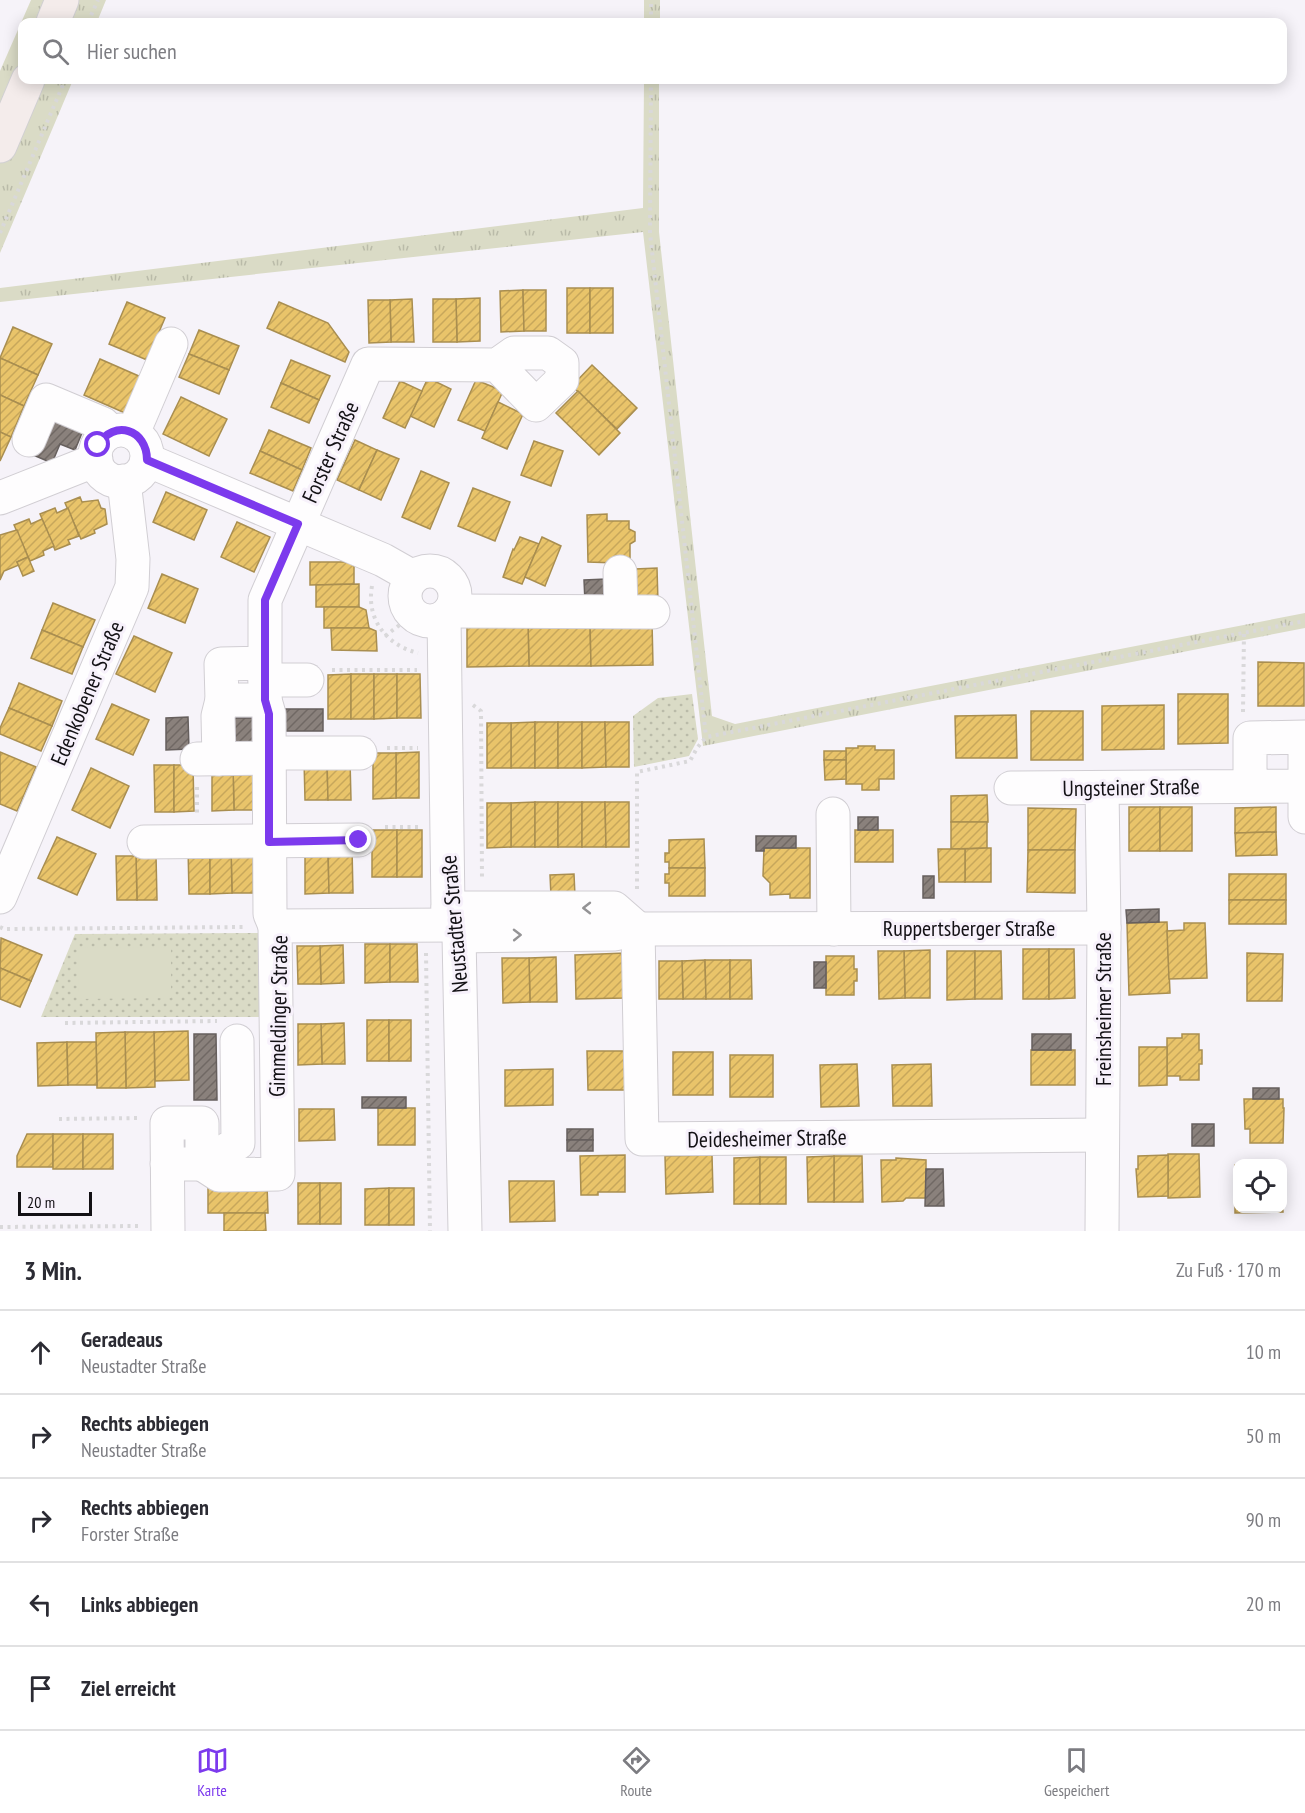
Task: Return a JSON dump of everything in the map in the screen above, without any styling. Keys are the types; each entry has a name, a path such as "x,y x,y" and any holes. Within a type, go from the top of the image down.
{"main road":[{"path":"55,18 62,0"},
{"path":"0,146 26,84"}],"street":[{"path":"0,498 122,453 171,344"},
{"name":"Forster Straße","path":"275,926 270,914 269,714 265,681 265,600 369,364 497,365"},
{"path":"29,440 46,400 102,424 122,453 383,560 413,577"},
{"name":"Edenkobener Straße","path":"0,897 132,587 133,559 122,453"},
{"name":"Neustadter Straße","path":"428,571 444,575 450,581 455,596 436,614 407,609 405,592 413,577 428,571"},
{"path":"620,572 621,612"},
{"path":"436,614 653,612"},
{"name":"Neustadter Straße","path":"436,614 445,670 454,923 474,1069 473,1172 465,1231"},
{"path":"307,680 265,681 221,664 222,700 208,759 360,753"},
{"path":"1250,786 1250,738 1305,737 1305,817"},
{"name":"Ungsteiner Straße","path":"1011,788 1305,786"},
{"name":"Freinsheimer Straße","path":"1102,788 1104,928 1102,1231"},
{"path":"833,813 834,929"},
{"path":"144,842 359,840"},
{"name":"Gimmeldinger Straße","path":"202,1164 219,1175 278,1174 275,926 454,923"},
{"name":"Ruppertsberger Straße","path":"454,923 615,934 638,929 1104,928"},
{"name":"Deidesheimer Straße","path":"638,929 642,1139 1102,1135"},
{"path":"167,1164 202,1164 238,1143 228,1031"},
{"path":"168,1228 167,1122 202,1122 202,1164"}],"path":[{"path":"90,18 98,0"},
{"path":"651,0 651,18"},
{"path":"0,233 62,84"},
{"path":"651,84 650,233 706,737"},
{"path":"385,636 436,614"},
{"path":"638,929 637,772 690,761 706,737 1305,621"},
{"path":"1244,632 1243,724 1250,738"},
{"path":"307,680 323,670 445,670"},
{"path":"360,753 370,748 424,748"},
{"path":"198,842 208,759"},
{"path":"359,840 366,827 425,828"},
{"path":"0,927 4,929 275,926"},
{"path":"65,1023 228,1031"},
{"path":"59,1119 152,1118 167,1122"},
{"path":"0,1227 168,1228"}],"green space":[{"path":"31,0 106,0 99,18 23,18"},
{"path":"644,0 660,0 660,18 644,18"},
{"path":"18,30 18,84 71,84 0,253 0,71"},
{"path":"644,84 659,84 659,232 712,716 735,724 1305,613 1305,628 703,746 643,232 0,302 0,288 643,208"},
{"path":"692,694 698,739 689,756 634,767 633,716 658,698"},
{"path":"266,933 266,1017 41,1017 75,934"},
{"path":"171,947 171,998 79,999 78,948"}],"building: Wohnen":[{"path":"567,288 590,288 590,333 567,333"},
{"path":"590,288 613,288 613,333 590,333"},
{"path":"523,290 524,331 501,332 500,291"},
{"path":"523,290 546,290 546,331 524,331"},
{"path":"480,298 480,341 457,342 456,299"},
{"path":"412,299 414,342 391,342 390,300"},
{"path":"433,299 456,299 457,342 433,342"},
{"path":"368,300 390,300 391,342 369,343"},
{"path":"127,302 165,318 147,360 109,344"},
{"path":"279,302 328,323 349,352 345,362 267,328"},
{"path":"13,327 52,344 38,375 0,358"},
{"path":"199,330 239,346 229,370 189,354"},
{"path":"189,354 229,370 219,394 179,377"},
{"path":"0,358 38,375 24,406 0,395"},
{"path":"100,359 141,377 125,413 84,395"},
{"path":"291,360 330,376 319,400 281,383"},
{"path":"592,365 637,408 617,429 572,386"},
{"path":"428,378 451,389 434,427 410,416"},
{"path":"476,380 503,391 485,431 458,420"},
{"path":"400,381 422,391 405,428 383,418"},
{"path":"281,383 319,400 309,423 271,407"},
{"path":"578,391 620,433 599,455 556,413"},
{"path":"0,395 24,406 11,437 0,432"},
{"path":"181,397 227,419 209,456 163,434"},
{"path":"498,402 523,414 507,449 482,438"},
{"path":"269,430 311,448 302,470 260,451"},
{"path":"0,432 11,437 0,461"},
{"path":"355,440 377,450 359,490 337,480"},
{"path":"534,441 563,451 551,486 521,475"},
{"path":"377,450 399,459 381,500 359,490"},
{"path":"260,451 302,470 293,491 250,473"},
{"path":"421,471 449,483 430,529 402,517"},
{"path":"473,488 510,502 495,541 458,526"},
{"path":"166,492 207,510 194,540 153,522"},
{"path":"80,497 82,502 98,500 101,508 105,509 107,524 81,539 65,503"},
{"path":"55,508 57,513 68,508 79,536 68,540 70,544 55,550 40,514"},
{"path":"607,514 607,521 629,521 629,529 635,532 635,541 630,544 630,561 588,562 587,515"},
{"path":"29,519 31,524 42,519 54,546 43,551 44,555 30,561 14,525"},
{"path":"237,522 270,537 254,572 221,557"},
{"path":"17,530 28,557 17,562 19,565 4,571 0,580 0,535"},
{"path":"520,537 539,544 522,584 503,577"},
{"path":"542,537 561,546 545,586 525,577"},
{"path":"28,557 34,571 23,576 17,562"},
{"path":"310,562 354,562 354,584 310,585"},
{"path":"657,568 658,602 636,602 635,569"},
{"path":"162,574 198,589 185,623 148,608"},
{"path":"359,584 359,607 316,607 316,585"},
{"path":"53,603 95,620 83,647 42,630"},
{"path":"324,607 359,607 366,610 369,628 324,628"},
{"path":"590,621 591,666 529,666 528,622"},
{"path":"590,621 652,621 653,665 591,666"},
{"path":"467,622 528,622 529,666 467,667"},
{"path":"331,628 369,628 376,631 377,651 332,650"},
{"path":"42,630 83,647 72,674 31,658"},
{"path":"134,636 172,653 155,692 116,674"},
{"path":"1258,662 1304,663 1304,706 1258,706"},
{"path":"351,674 351,719 328,719 328,675"},
{"path":"351,674 374,674 374,719 351,719"},
{"path":"374,674 397,674 397,718 374,719"},
{"path":"397,674 420,674 421,718 397,718"},
{"path":"19,683 62,701 52,726 9,708"},
{"path":"1178,694 1228,694 1228,743 1178,744"},
{"path":"112,704 149,720 133,755 96,739"},
{"path":"1164,705 1164,749 1102,750 1102,706"},
{"path":"9,708 52,726 41,751 0,734 0,728"},
{"path":"1031,711 1083,711 1083,760 1031,760"},
{"path":"1016,715 1017,758 956,758 955,716"},
{"path":"535,722 535,768 511,768 511,723"},
{"path":"535,722 558,722 558,768 535,768"},
{"path":"558,722 582,722 582,768 558,768"},
{"path":"582,722 605,722 606,767 582,768"},
{"path":"605,722 629,722 629,767 606,767"},
{"path":"487,723 511,723 511,768 487,768"},
{"path":"858,746 875,746 875,750 894,750 894,779 879,779 879,790 862,790 862,784 846,784 846,748 858,748"},
{"path":"824,751 846,751 846,760 824,760"},
{"path":"0,752 36,767 17,811 0,804"},
{"path":"419,752 419,798 396,798 396,753"},
{"path":"373,753 396,753 396,798 373,799"},
{"path":"304,760 327,760 328,800 305,800"},
{"path":"327,760 350,760 351,800 328,800"},
{"path":"824,760 846,760 846,779 825,780"},
{"path":"154,765 174,765 174,812 155,812"},
{"path":"174,765 193,765 194,811 174,812"},
{"path":"233,766 255,766 256,810 234,810"},
{"path":"233,766 234,810 212,811 212,767"},
{"path":"91,768 129,786 110,828 72,810"},
{"path":"987,795 988,822 951,822 951,796"},
{"path":"535,802 535,847 511,847 511,803"},
{"path":"535,802 558,802 558,847 535,847"},
{"path":"558,802 582,802 582,847 558,847"},
{"path":"582,802 605,802 606,847 582,847"},
{"path":"605,802 629,802 629,847 606,847"},
{"path":"487,803 511,803 511,847 487,848"},
{"path":"1129,807 1160,807 1160,851 1129,851"},
{"path":"1160,807 1192,807 1192,851 1160,851"},
{"path":"1276,807 1276,832 1235,833 1235,808"},
{"path":"1028,808 1076,809 1075,850 1028,850"},
{"path":"951,822 987,822 987,848 951,849"},
{"path":"372,830 397,830 397,877 372,877"},
{"path":"397,830 422,830 422,877 397,877"},
{"path":"855,830 893,830 893,862 855,862"},
{"path":"1276,832 1277,855 1236,856 1235,833"},
{"path":"57,837 96,854 77,895 38,878"},
{"path":"704,839 705,868 669,868 669,862 665,862 665,853 669,853 669,840"},
{"path":"253,846 253,893 232,893 231,847"},
{"path":"188,847 210,847 210,894 189,894"},
{"path":"210,847 231,847 232,893 210,894"},
{"path":"328,848 329,893 305,894 305,849"},
{"path":"328,848 352,848 353,893 329,893"},
{"path":"764,848 810,848 810,898 790,898 790,894 770,895 770,883 763,876"},
{"path":"991,848 991,882 965,882 965,849"},
{"path":"938,849 965,849 965,882 939,882"},
{"path":"1028,850 1075,850 1075,893 1027,892"},
{"path":"156,855 157,900 137,900 136,856"},
{"path":"116,856 136,856 137,900 117,900"},
{"path":"669,868 705,868 705,896 669,896 669,883 665,883 665,874 669,874"},
{"path":"574,874 575,896 551,896 550,875"},
{"path":"1229,874 1286,874 1286,900 1229,900"},
{"path":"1229,900 1286,900 1286,924 1229,924"},
{"path":"1167,922 1170,993 1129,995 1127,923"},
{"path":"1184,923 1205,923 1207,978 1169,979 1167,931 1184,930"},
{"path":"1,938 42,955 31,981 0,968"},
{"path":"365,944 390,944 390,982 365,983"},
{"path":"390,944 417,944 418,982 390,982"},
{"path":"343,945 344,983 321,984 320,946"},
{"path":"297,946 320,946 321,984 298,984"},
{"path":"1023,949 1049,949 1049,999 1023,999"},
{"path":"1049,949 1074,949 1075,998 1049,999"},
{"path":"930,950 930,998 905,998 904,951"},
{"path":"878,951 904,951 905,998 879,999"},
{"path":"947,951 975,951 975,999 947,1000"},
{"path":"975,951 1001,951 1002,999 975,999"},
{"path":"625,953 625,998 576,999 575,955"},
{"path":"1247,953 1283,954 1282,1001 1247,1001"},
{"path":"826,956 854,956 857,981 854,981 854,995 826,995"},
{"path":"556,957 557,1002 530,1002 529,958"},
{"path":"502,958 529,958 530,1002 503,1003"},
{"path":"705,960 706,999 683,999 682,961"},
{"path":"705,960 730,960 730,999 706,999"},
{"path":"730,960 751,960 752,999 730,999"},
{"path":"659,961 682,961 683,999 659,999"},
{"path":"0,968 31,981 20,1007 0,999"},
{"path":"367,1020 389,1020 389,1061 367,1061"},
{"path":"389,1020 411,1020 411,1061 389,1061"},
{"path":"344,1023 345,1064 322,1064 321,1024"},
{"path":"298,1024 321,1024 322,1064 298,1065"},
{"path":"188,1031 189,1080 155,1081 154,1032"},
{"path":"125,1032 154,1032 155,1087 126,1088"},
{"path":"125,1032 126,1088 97,1088 96,1033"},
{"path":"1182,1034 1199,1034 1202,1064 1199,1064 1199,1080 1180,1080 1180,1076 1167,1076 1167,1038 1182,1038"},
{"path":"67,1042 68,1085 38,1086 37,1043"},
{"path":"67,1042 96,1042 97,1085 68,1085"},
{"path":"1139,1047 1167,1047 1167,1085 1139,1086"},
{"path":"1031,1050 1075,1050 1075,1085 1031,1085"},
{"path":"587,1051 624,1051 625,1090 588,1090"},
{"path":"673,1052 713,1052 713,1095 673,1095"},
{"path":"730,1055 773,1055 773,1097 730,1097"},
{"path":"857,1064 859,1106 821,1107 820,1065"},
{"path":"931,1064 932,1106 893,1106 892,1065"},
{"path":"553,1069 553,1105 505,1106 505,1070"},
{"path":"1244,1099 1283,1099 1283,1143 1250,1143 1250,1129 1245,1129"},
{"path":"378,1108 415,1108 415,1145 378,1145"},
{"path":"299,1109 334,1109 335,1140 299,1141"},
{"path":"27,1134 53,1134 53,1167 17,1167 17,1156"},
{"path":"53,1134 83,1134 83,1169 53,1169"},
{"path":"83,1134 113,1134 113,1169 83,1169"},
{"path":"1168,1154 1199,1154 1200,1197 1168,1198"},
{"path":"625,1155 625,1192 598,1192 598,1195 581,1195 580,1156"},
{"path":"712,1155 713,1192 666,1194 665,1156"},
{"path":"1168,1155 1168,1196 1138,1197 1136,1169 1138,1169 1138,1156"},
{"path":"834,1156 862,1156 863,1202 834,1202"},
{"path":"834,1156 834,1202 808,1202 807,1157"},
{"path":"760,1157 760,1204 734,1204 734,1158"},
{"path":"760,1157 786,1157 786,1204 760,1204"},
{"path":"896,1158 926,1160 926,1198 906,1198 903,1201 882,1202 881,1160 896,1160"},
{"path":"509,1181 554,1181 555,1221 510,1222"},
{"path":"298,1183 320,1183 320,1224 298,1224"},
{"path":"320,1183 341,1183 341,1224 320,1224"},
{"path":"208,1185 267,1185 268,1213 208,1213"},
{"path":"389,1188 389,1225 365,1225 365,1189"},
{"path":"389,1188 414,1188 414,1225 389,1225"},
{"path":"224,1213 265,1213 266,1231 224,1231"}],"building: Industrie":[{"path":"49,413 84,428 75,450 60,444 52,463 31,454"},
{"path":"606,579 607,601 585,602 584,580"},
{"path":"279,709 323,709 323,731 279,731"},
{"path":"188,717 189,749 166,750 166,718"},
{"path":"231,718 253,718 253,752 231,752"},
{"path":"858,817 878,817 878,830 858,830"},
{"path":"756,836 796,836 796,848 764,848 764,851 756,851"},
{"path":"923,876 934,876 934,898 923,898"},
{"path":"1159,909 1159,922 1127,923 1126,910"},
{"path":"814,962 826,962 826,988 814,988"},
{"path":"194,1034 216,1034 217,1100 194,1100"},
{"path":"1032,1034 1071,1034 1071,1050 1032,1050"},
{"path":"1253,1088 1279,1088 1279,1099 1253,1099"},
{"path":"362,1097 406,1097 406,1108 362,1108"},
{"path":"1192,1124 1214,1124 1214,1146 1192,1146"},
{"path":"567,1129 593,1129 593,1140 567,1140"},
{"path":"567,1140 593,1140 593,1151 567,1151"},
{"path":"926,1169 943,1169 944,1206 925,1206"}],"route":[{"path":"98,445 102,438 116,430 133,433 140,437 144,444 147,460 298,524 265,600 265,700 269,714 269,842 359,840"}]}
